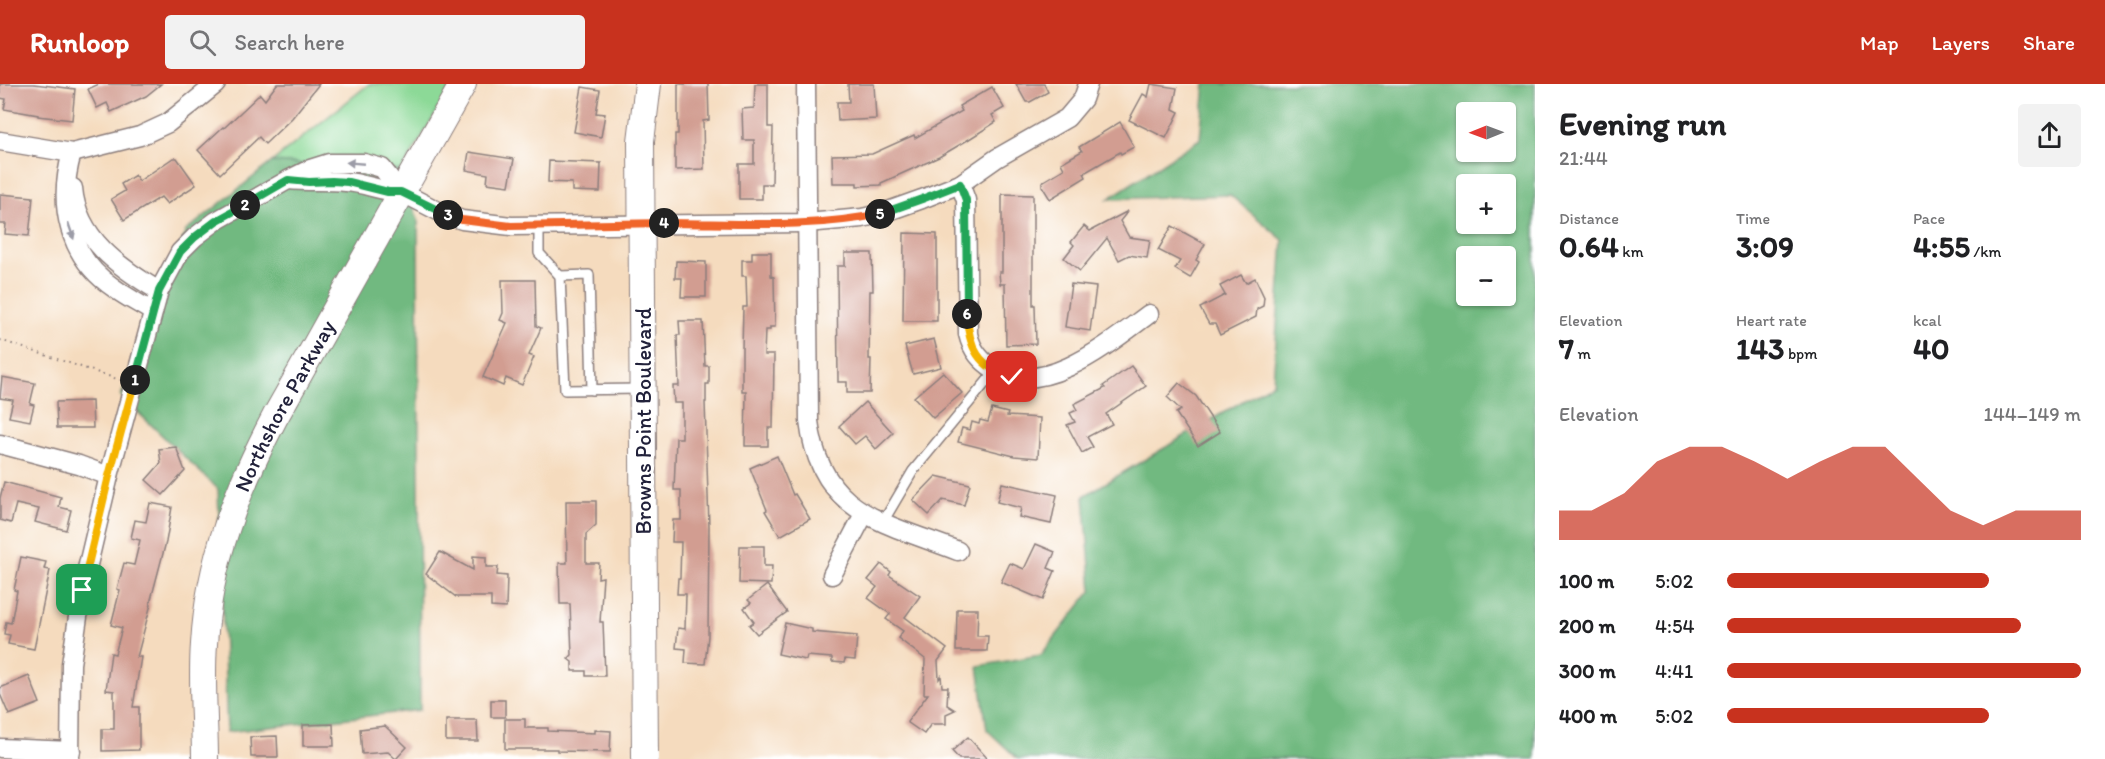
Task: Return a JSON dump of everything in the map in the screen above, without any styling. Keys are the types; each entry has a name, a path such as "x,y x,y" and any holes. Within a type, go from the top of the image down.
{"street":[{"path":"0,141 72,153 140,136 155,130 184,111 216,84"},
{"name":"Northshore Parkway","path":"205,759 204,643 217,555 237,496 271,425 463,84"},
{"name":"Browns Point Boulevard","path":"645,759 641,141 648,84"},
{"path":"806,84 808,421 815,456 836,492 864,514 958,551"},
{"path":"0,748 70,755 71,664 77,612 109,476 153,312 159,291 180,252 216,221 288,180 348,182 388,192 401,192 440,212 462,220 511,226 807,223 862,218 880,214 960,184 997,158 1067,118 1083,99 1088,84"},
{"path":"72,153 73,192 84,223 102,249 118,265 159,291"},
{"path":"72,153 66,174 65,202 68,225 78,251 112,287 153,312"},
{"path":"960,184 966,200 968,334 976,353 988,365 1012,377 1058,372 1099,350 1149,314"},
{"path":"0,444 79,465 109,476"},
{"path":"832,575 864,514"}],"lane":[{"path":"539,225 539,253 560,276 565,390 643,389"},
{"path":"560,276 589,275 592,390"},
{"path":"883,522 913,471 996,370"}],"path":[{"path":"0,340 134,384"}],"green space":[{"path":"369,84 453,84 402,171 272,162"},
{"path":"1205,84 1535,84 1535,759 1018,759 987,730 978,666 1041,655 1092,590 1084,496 1273,383 1283,240 1230,195 1108,199 1200,139"},
{"path":"272,162 402,171 418,220 420,710 227,732 218,489 121,396 186,231"}],"building":[{"path":"0,84 34,84 75,89 72,120 4,109 6,99 0,98"},
{"path":"99,84 161,84 146,96 111,112 107,103 97,108 88,89"},
{"path":"277,84 319,84 292,118 265,144 259,137 220,174 198,150 260,94 265,100"},
{"path":"678,84 708,84 709,120 703,121 704,169 675,170"},
{"path":"755,84 768,84 768,127 773,127 772,184 762,184 762,199 739,199 739,164 754,164 754,140 743,140 742,109 754,108"},
{"path":"848,84 874,84 876,119 838,121 837,102 849,102"},
{"path":"1016,84 1044,84 1048,92 1026,102"},
{"path":"1151,84 1177,88 1173,109 1179,112 1166,138 1129,120 1143,94 1148,97"},
{"path":"582,87 600,90 596,113 605,114 601,137 574,132"},
{"path":"992,87 1004,108 992,115 996,122 966,141 881,185 857,186 857,183 833,183 832,155 872,154 914,135 915,138 962,111 959,106"},
{"path":"1120,122 1134,147 1121,154 1120,152 1084,173 1086,177 1050,199 1042,182 1064,169 1061,163 1082,151 1079,147"},
{"path":"469,152 514,159 509,186 487,183 488,174 466,170"},
{"path":"173,158 177,158 196,185 167,204 161,197 124,220 111,199 125,191 121,184 135,175 139,181"},
{"path":"549,161 601,163 600,192 572,191 572,183 548,182"},
{"path":"0,194 33,197 29,236 5,234 6,224 0,224"},
{"path":"1002,194 1033,195 1033,305 1035,305 1036,344 1006,345 1005,284 1000,284 999,272 1002,272"},
{"path":"1128,211 1120,221 1129,237 1150,240 1147,258 1129,255 1119,260 1107,238 1080,271 1064,258 1074,245 1071,242 1084,226 1090,231"},
{"path":"1172,226 1205,244 1190,278 1175,269 1180,261 1158,250"},
{"path":"904,233 937,234 937,321 903,321"},
{"path":"752,252 771,252 771,276 774,277 775,327 765,330 764,355 774,355 773,428 768,428 768,446 745,446 746,391 742,391 742,350 743,307 747,307 746,276 742,276 742,260 752,260"},
{"path":"845,253 872,253 870,393 847,393 847,382 838,382 837,266 845,266"},
{"path":"676,261 706,262 706,297 681,297 682,278 675,278"},
{"path":"1241,275 1246,283 1255,278 1264,297 1263,306 1257,309 1256,317 1220,335 1215,324 1209,324 1200,308 1225,295 1220,286"},
{"path":"502,280 535,280 536,326 541,328 529,355 534,357 522,385 506,378 503,386 483,377 507,323 500,320 503,313"},
{"path":"1071,284 1096,287 1090,331 1065,327"},
{"path":"679,321 703,321 705,366 709,366 709,384 706,384 705,402 709,526 708,636 705,664 685,663 686,649 676,648 678,628 685,629 686,594 677,594 681,542 672,542 673,520 681,520 681,490 674,490 676,438 682,438 682,403 674,403 673,386 679,386 677,335 680,335"},
{"path":"934,339 941,367 913,374 905,346"},
{"path":"1131,366 1146,386 1106,414 1112,424 1087,437 1093,447 1082,453 1067,425 1075,422 1070,413 1077,410 1074,404 1105,388 1103,386"},
{"path":"943,372 962,393 933,418 914,397"},
{"path":"2,377 35,383 30,404 34,405 30,421 9,417 13,400 0,398"},
{"path":"1179,383 1196,396 1220,432 1198,446 1176,413 1181,410 1167,397"},
{"path":"92,401 93,428 57,428 56,402"},
{"path":"865,402 893,433 876,449 865,436 855,444 839,426"},
{"path":"992,409 1008,413 1007,416 1040,418 1038,458 1014,456 958,442 962,428 970,430 972,422 979,424 980,420 988,422"},
{"path":"176,447 185,471 163,495 146,480 161,463 159,449"},
{"path":"777,456 793,495 795,494 810,519 780,536 765,511 767,510 750,468"},
{"path":"936,476 970,484 964,505 943,500 929,515 913,500"},
{"path":"4,482 61,497 59,507 71,510 66,530 35,522 39,509 16,504 11,523 0,520 0,498"},
{"path":"1002,483 1057,495 1051,524 1019,517 1021,508 997,502"},
{"path":"566,501 596,501 596,525 586,534 586,563 599,563 598,578 603,577 600,622 603,622 605,676 586,676 586,671 572,671 572,662 568,659 572,655 570,604 560,604 559,563 567,563"},
{"path":"150,503 172,507 166,542 137,657 141,657 133,707 139,707 139,750 102,751 102,729 114,729 114,691 106,690 111,653 115,654 122,628 111,625 120,590 117,589 124,563 134,565 140,540 131,538 135,520 146,522"},
{"path":"1036,544 1055,552 1048,568 1055,571 1043,600 1001,582 1010,563 1024,569"},
{"path":"740,546 764,546 764,566 772,566 771,584 739,583"},
{"path":"440,552 473,570 473,556 486,557 486,567 498,567 497,575 507,576 506,608 491,607 491,597 456,597 426,574"},
{"path":"21,557 46,562 44,569 50,570 34,649 8,644 10,635 4,634 6,622 11,623 17,591 14,590"},
{"path":"881,564 891,572 889,575 920,596 905,617 947,649 938,661 939,679 941,676 942,687 948,687 947,705 955,710 946,714 946,724 931,724 924,734 907,722 928,694 924,694 925,659 898,638 903,631 886,619 890,614 868,598 877,587 868,580"},
{"path":"767,585 787,612 757,634 749,625 754,622 744,608 751,603 748,600"},
{"path":"957,609 978,609 977,636 988,636 987,651 956,651"},
{"path":"785,623 812,629 812,632 857,636 855,660 845,659 844,663 832,662 832,658 807,656 806,660 778,654"},
{"path":"29,676 40,703 9,715 0,694 0,688"},
{"path":"491,700 505,700 505,717 491,717"},
{"path":"505,719 525,719 525,728 548,728 548,731 595,733 595,730 611,731 610,752 505,749"},
{"path":"446,720 477,720 478,741 446,741"},
{"path":"333,724 334,746 303,746 303,725"},
{"path":"385,726 407,747 396,759 388,752 362,754 360,729"},
{"path":"277,736 278,757 251,757 250,737"},
{"path":"968,737 988,759 959,759 952,751"}],"route":[{"path":"82,590 109,476 159,291 180,252 195,237 216,221 288,180 348,182 388,192 401,192 440,212 462,220 511,226 807,223 862,218 880,214 960,184 966,200 968,334 971,345 981,360 1004,375 1012,377"}]}
